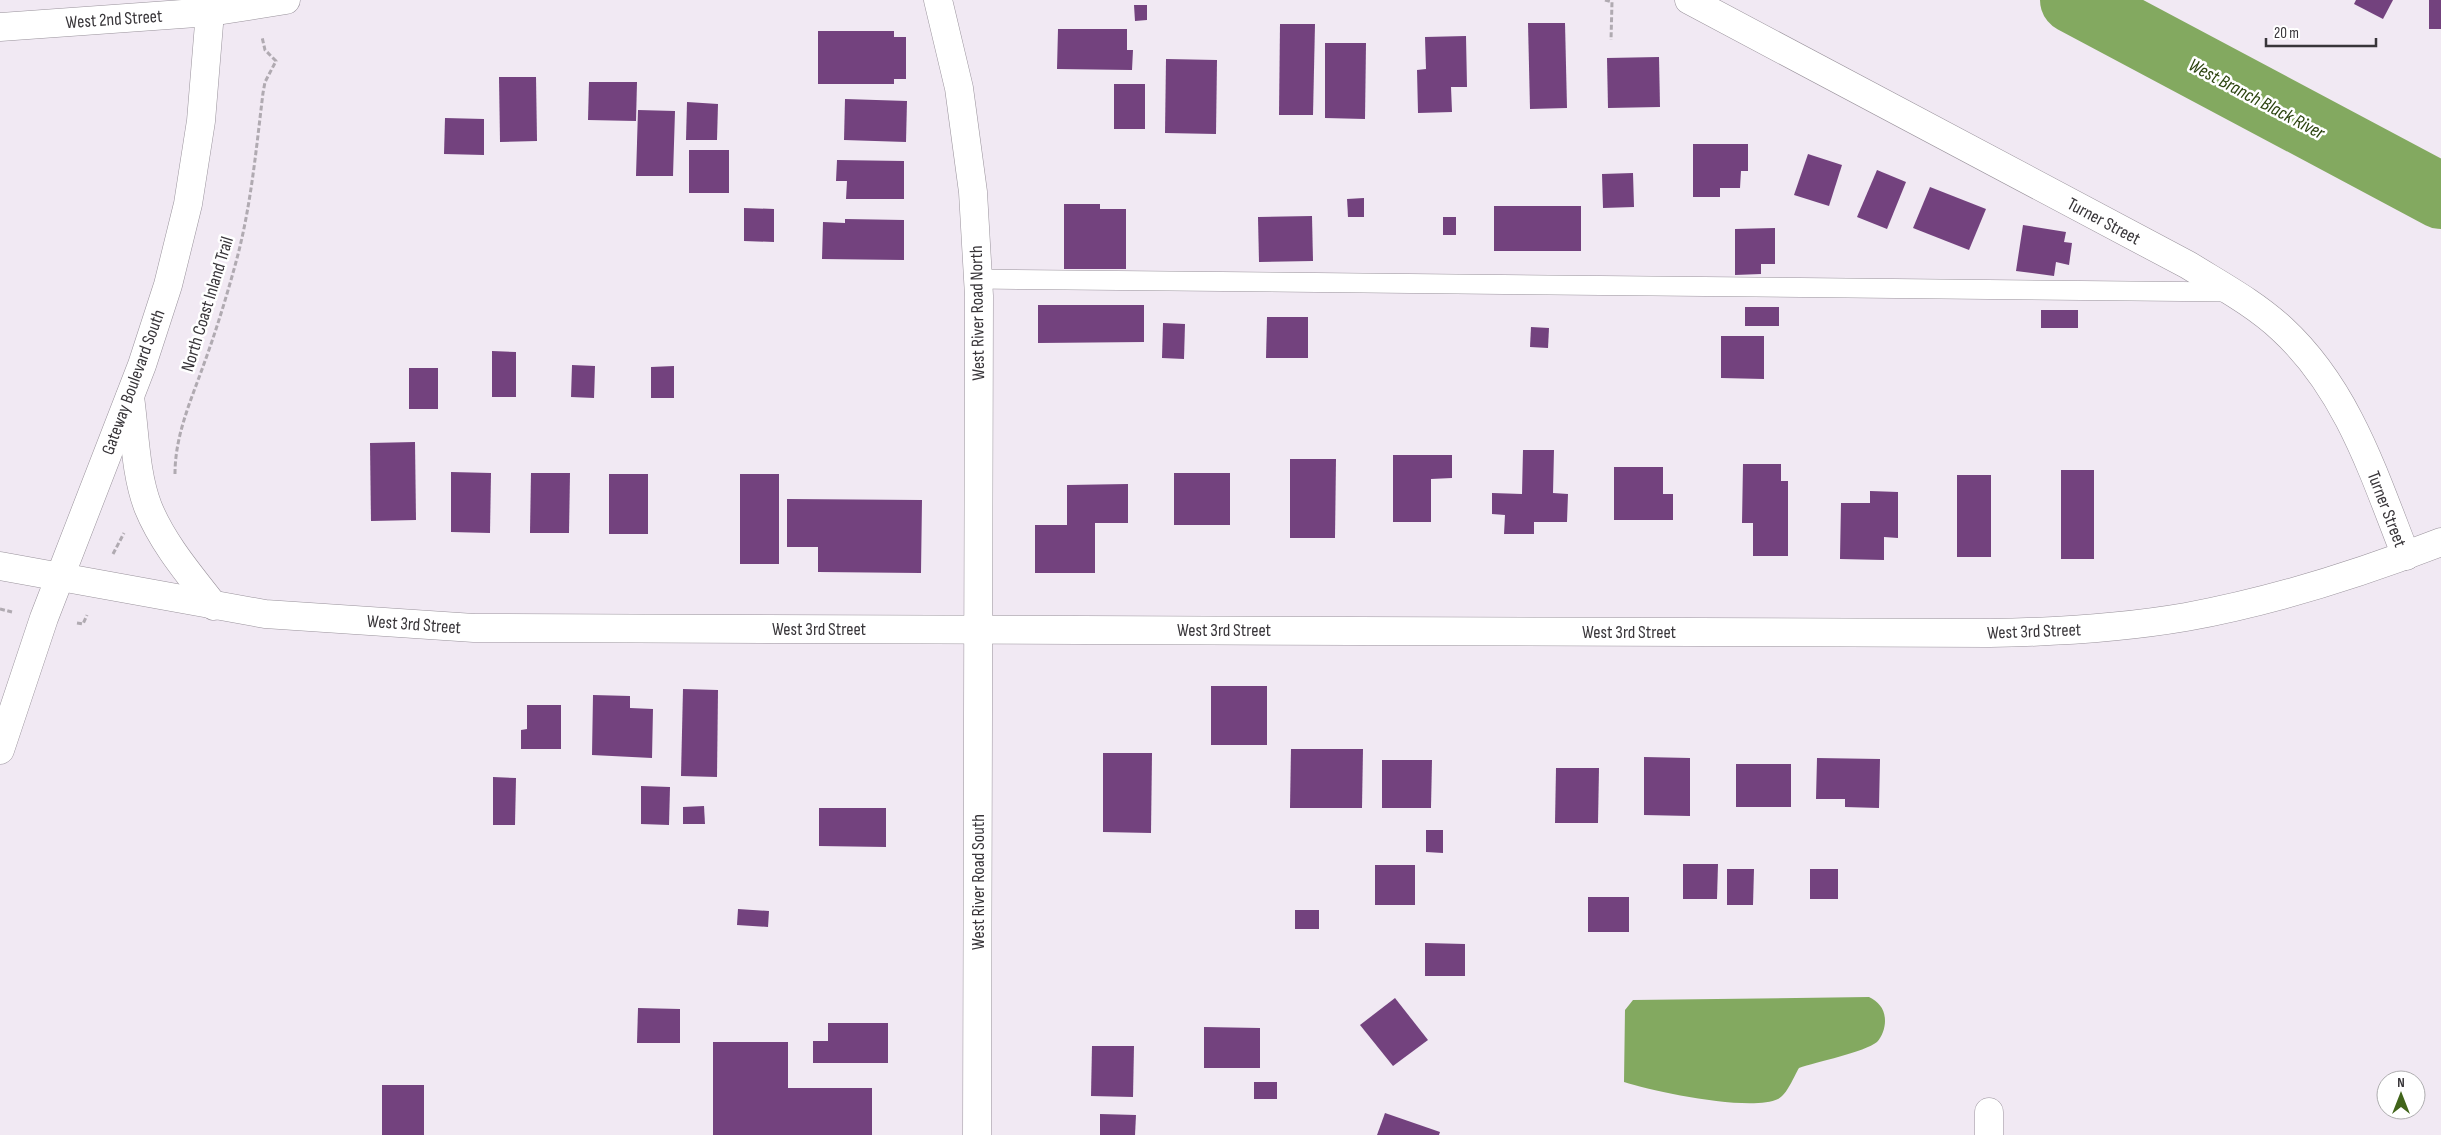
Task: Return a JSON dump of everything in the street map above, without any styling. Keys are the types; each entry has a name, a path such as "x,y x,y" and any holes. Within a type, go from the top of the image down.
{"main road":[{"name":"West 2nd Street","path":"0,27 209,6 255,5 286,0"},
{"name":"West River Road North","path":"938,0 961,107 973,192 978,279 978,630"},
{"name":"Turner Street","path":"1689,0 2188,265 2256,308 2301,347 2325,378 2357,432 2406,556"},
{"name":"Gateway Boulevard South","path":"0,750 59,578 130,395 168,285 188,204 201,121 209,6"},
{"path":"130,395 137,460 148,506 171,550 214,606"},
{"name":"West 3rd Street","path":"0,566 99,586 265,614 474,628 2029,632 2108,627 2186,617 2280,596 2406,556 2441,542"},
{"name":"West River Road South","path":"977,1135 978,630"}],"lane":[{"path":"978,279 2230,292"}],"path":[{"path":"1605,0 1612,2 1611,40"},
{"name":"North Coast Inland Trail","path":"99,586 128,525 148,506 164,495 176,491 175,464 179,434 214,337 236,262 255,167 263,93 276,61 265,50 255,5"}],"shaded area":[{"path":"1869,997 1881,1006 1885,1017 1884,1029 1877,1042 1852,1053 1799,1068 1787,1090 1778,1099 1765,1102 1725,1102 1657,1091 1624,1082 1625,1010 1633,1000"}],"building":[{"path":"2356,0 2393,0 2383,19 2354,4"},
{"path":"2429,0 2441,0 2441,29 2429,29"},
{"path":"1134,5 1147,5 1147,20 1135,21"},
{"path":"1528,23 1565,23 1567,108 1530,109"},
{"path":"1280,24 1315,24 1313,115 1279,115"},
{"path":"1058,29 1127,29 1127,50 1133,50 1132,70 1057,69"},
{"path":"818,31 894,31 894,37 906,37 906,79 894,79 894,84 818,84"},
{"path":"1466,36 1467,87 1451,87 1452,112 1418,113 1417,70 1426,69 1425,37"},
{"path":"1325,43 1366,43 1365,119 1325,118"},
{"path":"1659,57 1660,107 1608,108 1607,58"},
{"path":"1166,59 1217,60 1216,134 1165,133"},
{"path":"499,77 536,77 537,141 500,142"},
{"path":"589,82 637,82 636,121 588,120"},
{"path":"1114,84 1145,84 1145,129 1114,129"},
{"path":"845,99 907,101 906,142 844,140"},
{"path":"687,102 718,104 717,140 686,140"},
{"path":"638,110 675,111 673,176 636,176"},
{"path":"445,118 484,119 484,155 444,154"},
{"path":"1693,144 1748,144 1748,171 1741,171 1740,188 1720,188 1720,197 1693,197"},
{"path":"689,150 729,150 729,193 689,193"},
{"path":"1808,154 1842,165 1829,206 1794,195"},
{"path":"837,160 904,161 904,199 846,199 847,181 836,181"},
{"path":"1877,170 1906,182 1887,229 1857,217"},
{"path":"1633,173 1634,207 1603,208 1602,174"},
{"path":"1930,187 1986,209 1969,250 1913,228"},
{"path":"1364,198 1364,217 1348,217 1347,199"},
{"path":"1064,204 1100,204 1100,209 1126,209 1126,269 1064,269"},
{"path":"1494,206 1581,206 1581,251 1494,251"},
{"path":"744,208 774,209 774,242 744,241"},
{"path":"1312,216 1313,261 1259,262 1258,217"},
{"path":"1443,217 1456,217 1456,235 1443,235"},
{"path":"845,219 904,220 904,260 822,259 823,222 845,223"},
{"path":"2023,225 2066,232 2064,242 2072,243 2069,265 2056,262 2054,276 2016,271"},
{"path":"1775,228 1775,264 1761,264 1761,274 1735,275 1735,229"},
{"path":"1038,305 1144,305 1144,342 1038,343"},
{"path":"1745,307 1779,307 1779,326 1745,326"},
{"path":"2041,310 2078,310 2078,328 2041,328"},
{"path":"1267,317 1308,317 1308,358 1266,358"},
{"path":"1163,323 1185,324 1184,359 1162,358"},
{"path":"1531,327 1549,328 1548,348 1530,347"},
{"path":"1721,336 1764,336 1764,379 1721,378"},
{"path":"492,351 516,352 516,397 492,397"},
{"path":"572,365 595,366 594,398 571,397"},
{"path":"674,366 674,398 651,398 651,367"},
{"path":"409,368 438,368 438,409 409,409"},
{"path":"415,442 416,520 371,521 370,443"},
{"path":"1523,450 1554,450 1553,493 1568,494 1567,522 1534,522 1534,534 1504,534 1505,515 1492,514 1492,493 1522,494"},
{"path":"1393,455 1452,455 1452,478 1431,479 1431,522 1393,522"},
{"path":"1290,459 1336,459 1335,538 1290,538"},
{"path":"1743,464 1781,464 1781,481 1788,481 1788,556 1753,556 1753,523 1742,523"},
{"path":"1614,467 1663,467 1663,494 1673,494 1673,520 1614,520"},
{"path":"2061,470 2094,470 2094,559 2061,559"},
{"path":"451,472 491,473 490,533 451,532"},
{"path":"531,473 570,473 569,533 530,533"},
{"path":"1174,473 1230,473 1230,525 1174,525"},
{"path":"609,474 648,474 648,534 609,534"},
{"path":"740,474 779,474 779,564 740,564"},
{"path":"1957,475 1991,475 1991,557 1957,557"},
{"path":"1128,484 1128,523 1095,523 1095,573 1035,573 1035,525 1067,525 1067,485"},
{"path":"1870,491 1898,492 1898,538 1884,537 1884,560 1840,559 1841,503 1870,503"},
{"path":"787,499 922,500 921,573 818,572 818,547 787,547"},
{"path":"1211,686 1267,686 1267,745 1211,745"},
{"path":"683,689 718,690 717,777 681,776"},
{"path":"593,695 630,696 630,708 653,709 652,758 592,755"},
{"path":"527,705 561,705 561,749 521,749 521,730 527,729"},
{"path":"1291,749 1363,749 1362,808 1290,808"},
{"path":"1103,753 1152,753 1151,833 1103,832"},
{"path":"1644,757 1690,758 1690,816 1644,815"},
{"path":"1817,758 1880,759 1879,808 1845,807 1845,799 1816,799"},
{"path":"1382,760 1432,760 1431,808 1382,808"},
{"path":"1736,764 1791,764 1791,807 1736,807"},
{"path":"1556,768 1599,768 1598,823 1555,823"},
{"path":"493,777 516,778 515,825 493,825"},
{"path":"641,786 670,787 669,825 641,824"},
{"path":"704,806 705,824 683,824 683,807"},
{"path":"819,808 886,808 886,847 819,846"},
{"path":"1426,830 1443,830 1443,853 1426,852"},
{"path":"1683,864 1718,864 1717,899 1683,899"},
{"path":"1375,865 1415,865 1415,905 1375,905"},
{"path":"1727,869 1754,869 1753,905 1727,905"},
{"path":"1810,869 1838,869 1838,899 1810,899"},
{"path":"1588,897 1629,897 1629,932 1588,932"},
{"path":"738,909 769,911 768,927 737,925"},
{"path":"1295,910 1319,910 1319,929 1295,929"},
{"path":"1425,943 1465,944 1465,976 1425,976"},
{"path":"1395,998 1428,1040 1393,1066 1360,1025"},
{"path":"638,1008 680,1009 680,1043 637,1043"},
{"path":"828,1023 888,1023 888,1063 813,1063 813,1041 828,1041"},
{"path":"1204,1027 1260,1028 1260,1068 1204,1068"},
{"path":"713,1042 788,1042 788,1088 872,1088 872,1135 713,1135"},
{"path":"1092,1046 1134,1046 1133,1097 1091,1096"},
{"path":"1254,1082 1277,1082 1277,1099 1254,1099"},
{"path":"382,1085 424,1085 424,1135 382,1135"},
{"path":"1385,1113 1440,1132 1439,1135 1377,1135"},
{"path":"1100,1114 1136,1115 1135,1135 1100,1135"}],"waterway":[{"name":"West Branch Black River","path":"2073,0 2441,196"}]}
